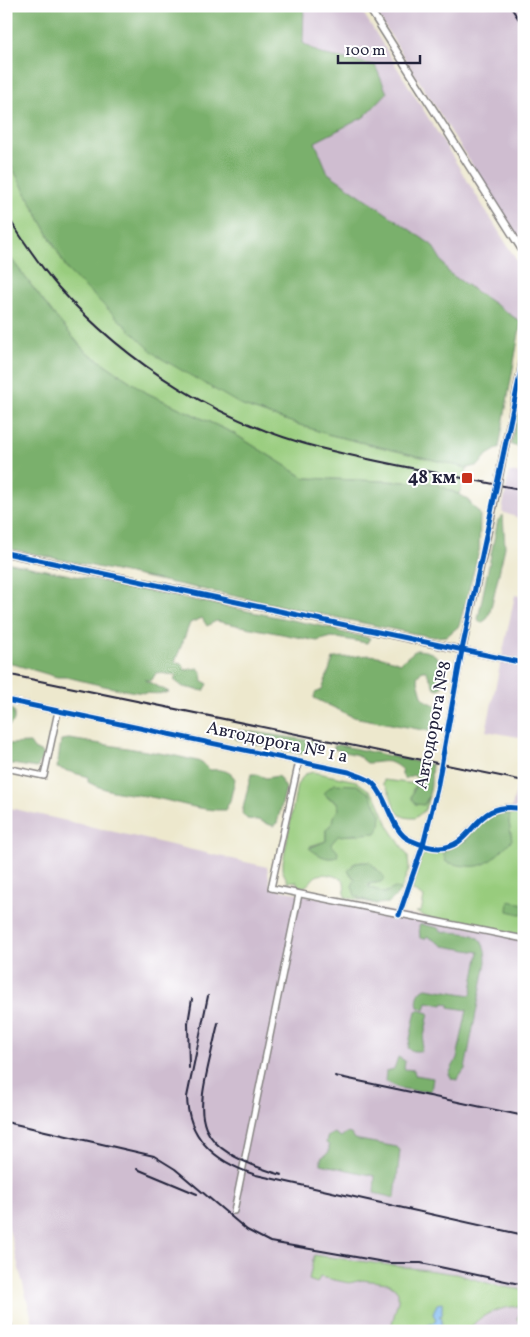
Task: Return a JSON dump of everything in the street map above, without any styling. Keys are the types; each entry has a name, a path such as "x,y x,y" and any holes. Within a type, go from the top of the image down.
{"highway":[{"path":"6,1321 9,1331"}],"street":[{"path":"368,6 524,253"},
{"name":"Автодорога №8","path":"399,915 423,845 437,789 462,650 524,356"},
{"path":"6,553 524,663"},
{"name":"Автодорога № 1 а","path":"6,700 349,772 370,781 382,795 400,832 406,839 423,845 441,848 453,845 494,809 510,806 524,809"},
{"path":"6,768 44,776 58,711"},
{"path":"298,761 271,888 399,915 524,938"},
{"path":"234,1212 299,894"}],"shaded area":[{"path":"304,6 359,6 522,269 521,322 449,273 432,245 328,173 315,142 364,117 375,65 321,54 303,43"},
{"path":"372,6 524,6 524,248"},
{"path":"509,472 524,474 524,520 502,512"},
{"path":"515,595 524,597 524,738 486,731"},
{"path":"524,754 524,824 509,821"},
{"path":"6,807 267,867 271,888 524,937 524,1331 35,1331 6,1218"}],"green space":[{"path":"6,6 304,6 303,43 321,54 375,65 387,93 364,117 315,142 328,173 432,245 449,273 521,322 499,448 487,455 479,465 467,468 327,434 243,406 157,356 68,271 12,167 6,151"},
{"path":"6,151 12,167 68,271 243,406 327,434 467,468 459,494 434,483 305,478 233,433 147,393 84,350 50,310 6,252"},
{"path":"6,252 50,310 84,350 147,393 233,433 305,478 434,483 466,498 480,514 479,551 459,626 447,636 434,637 6,548"},
{"path":"524,385 524,447 523,448 511,445"},
{"path":"503,515 505,547 490,612 487,619 481,623 478,619 498,520"},
{"path":"6,562 336,629 340,632 370,638 367,643 332,637 317,641 216,621 207,626 202,618 190,623 175,662 182,664 185,670 198,668 202,673 203,681 208,684 204,691 183,687 174,680 177,675 156,673 152,680 145,680 169,692 160,694 134,692 67,677 57,677 6,662"},
{"path":"416,650 432,653 436,656 441,666 442,687 439,689 435,688 426,671 422,671 417,677 423,699 441,708 440,723 434,732 353,717 314,698 315,693 322,690 335,658 363,655 386,658 400,663"},
{"path":"6,707 14,711 14,721 6,729"},
{"path":"239,730 315,742 314,747 308,748 306,753 301,754 235,739 234,734"},
{"path":"69,739 172,755 202,762 210,770 224,771 233,776 235,779 230,801 225,810 207,809 96,786 88,782 88,777 57,768 61,740"},
{"path":"30,743 34,749 44,754 37,768 6,763 6,744"},
{"path":"339,745 432,765 430,789 424,805 415,804 411,797 418,779 413,775 405,779 402,775 402,770 393,763 367,763 357,755 334,749 334,746"},
{"path":"313,772 356,781 370,791 377,799 389,827 408,856 409,869 400,892 400,889 384,893 369,887 369,884 381,882 383,875 373,865 366,862 353,864 349,873 355,879 359,899 376,904 345,897 344,881 331,875 323,874 316,876 304,887 298,886 297,882 290,881 289,884 283,872 283,862 297,785 305,774","holes":["327,797 376,803 360,835 338,835 331,844 310,846 326,841 326,830 333,822 333,817 339,809 337,802"]},
{"path":"251,774 266,778 278,776 286,788 277,823 273,826 258,820 247,819 242,813"},
{"path":"384,780 416,784 412,791 424,805 429,796 425,810 415,818 400,815 394,806 388,789 383,784"},
{"path":"334,784 357,785 370,794 381,815 380,826 376,833 338,836 331,844 338,852 337,857 329,858 318,855 309,848 326,841 326,830 333,822 333,817 339,809 337,802 327,797 324,792"},
{"path":"506,810 524,813 524,936 426,917 416,912 421,912 424,897 412,890 421,857 428,853 454,847 487,817"},
{"path":"501,814 510,814 509,822 512,840 490,861 477,866 446,862 443,852 465,841 488,819"},
{"path":"370,862 385,878 381,882 369,884 369,887 384,893 395,888 400,889 400,892 389,903 376,904 355,896 352,886 355,879 348,871 355,863"},
{"path":"509,901 524,904 524,915 508,911"},
{"path":"421,924 439,928 441,931 473,935 482,943 485,951 486,962 465,1069 457,1080 452,1079 449,1074 457,1058 467,1010 449,1007 449,1004 444,1003 443,1005 427,1002 425,1010 418,1007 417,1001 419,993 426,988 471,995 479,952 444,946 427,936 425,939 420,938 419,926"},
{"path":"416,1011 429,1013 421,1051 413,1051 408,1048"},
{"path":"398,1057 405,1061 404,1069 414,1070 415,1075 433,1078 431,1091 399,1088 385,1081 386,1071 394,1069"},
{"path":"334,1133 341,1137 346,1133 351,1134 354,1139 397,1147 400,1150 395,1198 374,1193 375,1176 321,1164 321,1158 329,1152 329,1145 326,1143 327,1137"},
{"path":"314,1255 456,1274 498,1286 524,1290 524,1323 517,1320 521,1310 518,1306 504,1308 484,1316 468,1331 390,1331 398,1301 398,1292 395,1288 388,1283 362,1280 349,1283 320,1277 317,1283 309,1280"}],"water":[{"path":"442,1303 442,1315 439,1316 442,1318 441,1330 427,1330 427,1326 436,1319 433,1314 437,1304"}],"railway":[{"path":"510,6 524,27"},
{"path":"6,214 59,288 86,316 145,366 211,406 246,423 320,448 524,490"},
{"path":"6,674 524,781"},
{"path":"208,996 187,1097 193,1126 199,1138 218,1157 229,1164 256,1175 524,1235"},
{"path":"189,1068 188,1023 192,999"},
{"path":"218,1023 205,1080 202,1102 203,1121 211,1137 225,1151 248,1163 282,1175"},
{"path":"335,1076 524,1116"},
{"path":"6,1122 154,1156 175,1169 247,1230 270,1242 390,1263 421,1263 524,1285"},
{"path":"137,1169 197,1194"}],"cycle path":[{"path":"399,915 423,845 437,789 462,650 524,356"},
{"path":"6,553 524,663"},
{"path":"6,700 349,772 363,777 376,787 398,830 410,840 424,846 439,848 451,846 461,840 484,816 494,810 507,807 524,809"}],"place":[{"name":"48 км","path":"467,478"}]}
